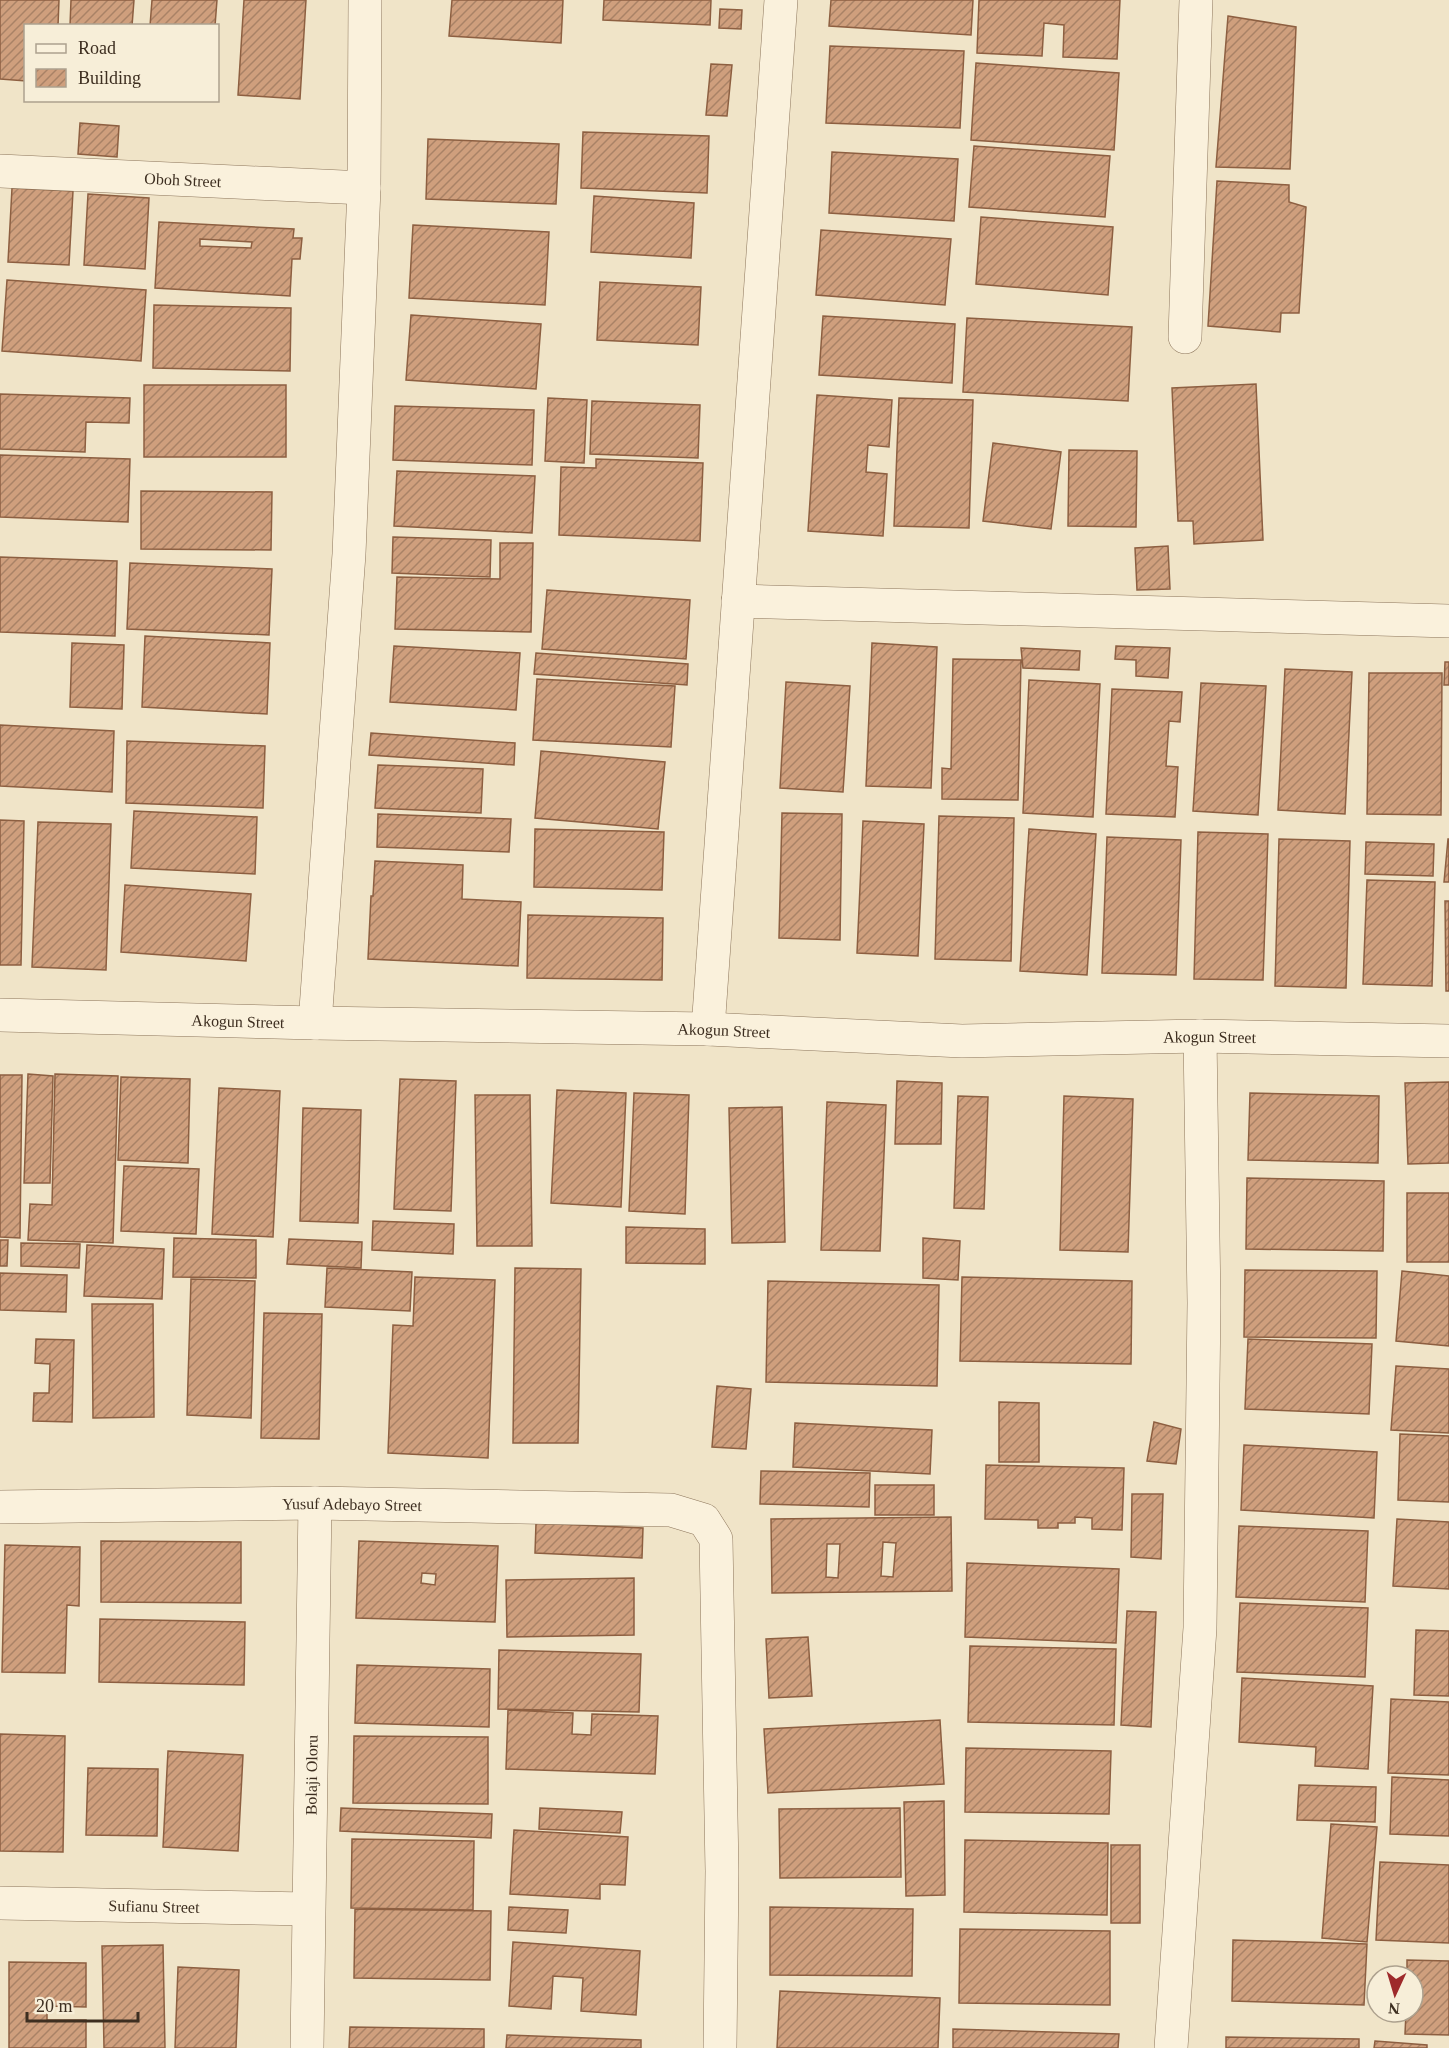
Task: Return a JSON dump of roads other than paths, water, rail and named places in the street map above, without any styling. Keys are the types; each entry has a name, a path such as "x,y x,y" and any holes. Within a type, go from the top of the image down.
{"street":[{"path":"315,1023 349,554 364,188 364,0"},
{"path":"708,1029 781,0"},
{"path":"1185,337 1196,0"},
{"name":"Oboh Street","path":"0,171 364,188"},
{"path":"738,601 1449,621"},
{"name":"Akogun Street","path":"0,1015 708,1029 962,1041 1200,1036 1449,1041"},
{"path":"1171,2048 1200,1628 1204,1303 1200,1036"},
{"name":"Yusuf Adebayo Street","path":"0,1507 315,1503 671,1510 704,1520 716,1539 722,1871 720,2048"},
{"name":"Bolaji Oloru","path":"307,2048 315,1503"},
{"name":"Sufianu Street","path":"0,1903 308,1909"}]}
